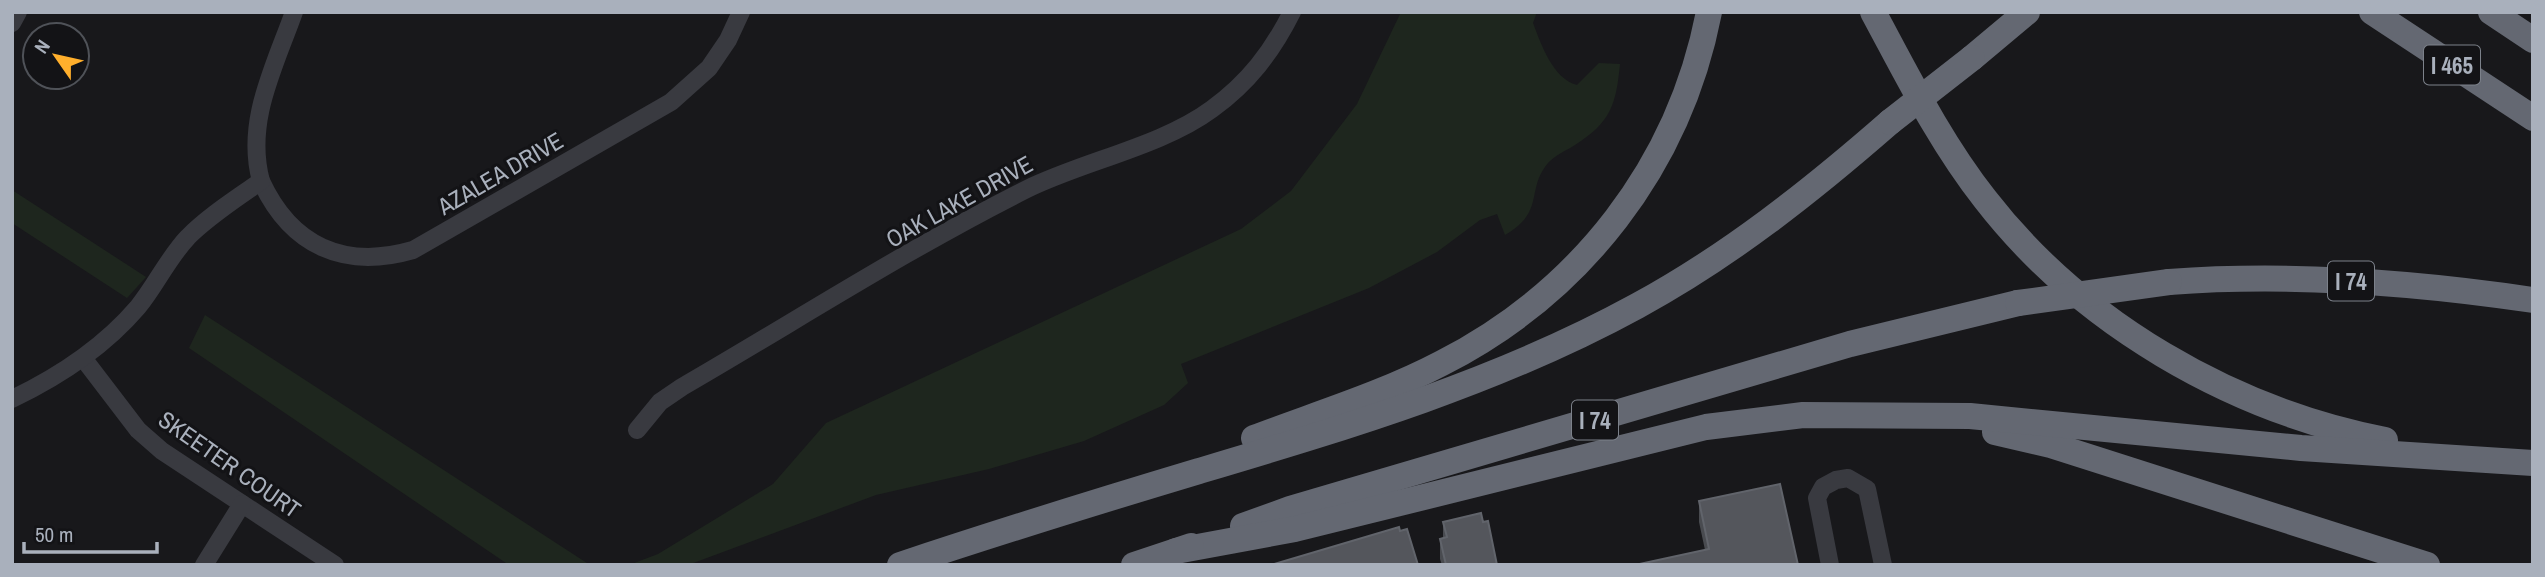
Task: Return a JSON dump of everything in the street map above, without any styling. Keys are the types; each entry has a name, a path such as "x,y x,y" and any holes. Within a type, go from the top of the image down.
{"highway":[{"path":"1060,512 1400,383 1482,342 1526,310 1608,233 1646,179 1678,118 1698,61 1709,12"},
{"path":"1873,12 1948,146 1984,198 2020,239 2074,289 2139,338 2207,379 2307,420 2357,435 2490,459"},
{"path":"900,565 1060,512 1369,420 1446,394 1552,349 1637,306 1725,252 1823,180 2027,12"},
{"name":"I 465","path":"2372,12 2533,118"},
{"name":"I 465","path":"2491,12 2533,40"},
{"name":"I 74","path":"1134,565 1290,509 1850,345 2018,303 2169,282 2268,276 2398,283 2533,300"},
{"path":"1868,414 1997,432 2051,445 2427,565"},
{"path":"1176,551 1295,529 1706,427 1782,416 1970,416 2301,448 2533,463"}],"street":[{"path":"12,23 18,12"},
{"path":"12,399 55,378 83,358 138,306 185,240 209,217 261,181 255,151 257,119 294,12"},
{"name":"AZALEA DRIVE","path":"261,181 283,218 300,235 322,248 363,258 388,257 413,250 671,102 709,68 729,40 741,12"},
{"name":"OAK LAKE DRIVE","path":"637,430 651,411 682,387 989,208 1064,172 1169,132 1205,114 1250,78 1279,38 1292,12"},
{"name":"SKEETER COURT","path":"83,358 144,437 170,458 335,565"},
{"path":"1830,565 1817,498 1823,487 1836,480 1848,478 1867,489 1884,565"},
{"path":"204,565 242,504"}],"shaded area":[{"path":"1401,12 1537,12 1533,23 1544,50 1561,76 1577,85 1599,63 1620,64 1610,111 1587,137 1548,163 1537,183 1531,209 1518,226 1505,235 1497,214 1480,220 1437,252 1369,288 1181,364 1188,383 1164,405 1084,441 989,469 876,495 688,565 629,565 658,554 773,484 826,423 1241,229 1291,191 1357,104"},
{"path":"12,190 146,277 127,298 12,223"},
{"path":"205,315 590,565 509,565 189,348"}],"building":[{"path":"1780,484 1798,565 1635,565 1709,549 1699,501"},
{"path":"1481,513 1483,522 1488,521 1497,565 1446,565 1440,539 1447,537 1443,522"},
{"path":"1399,527 1400,531 1407,529 1418,565 1271,565"}]}
